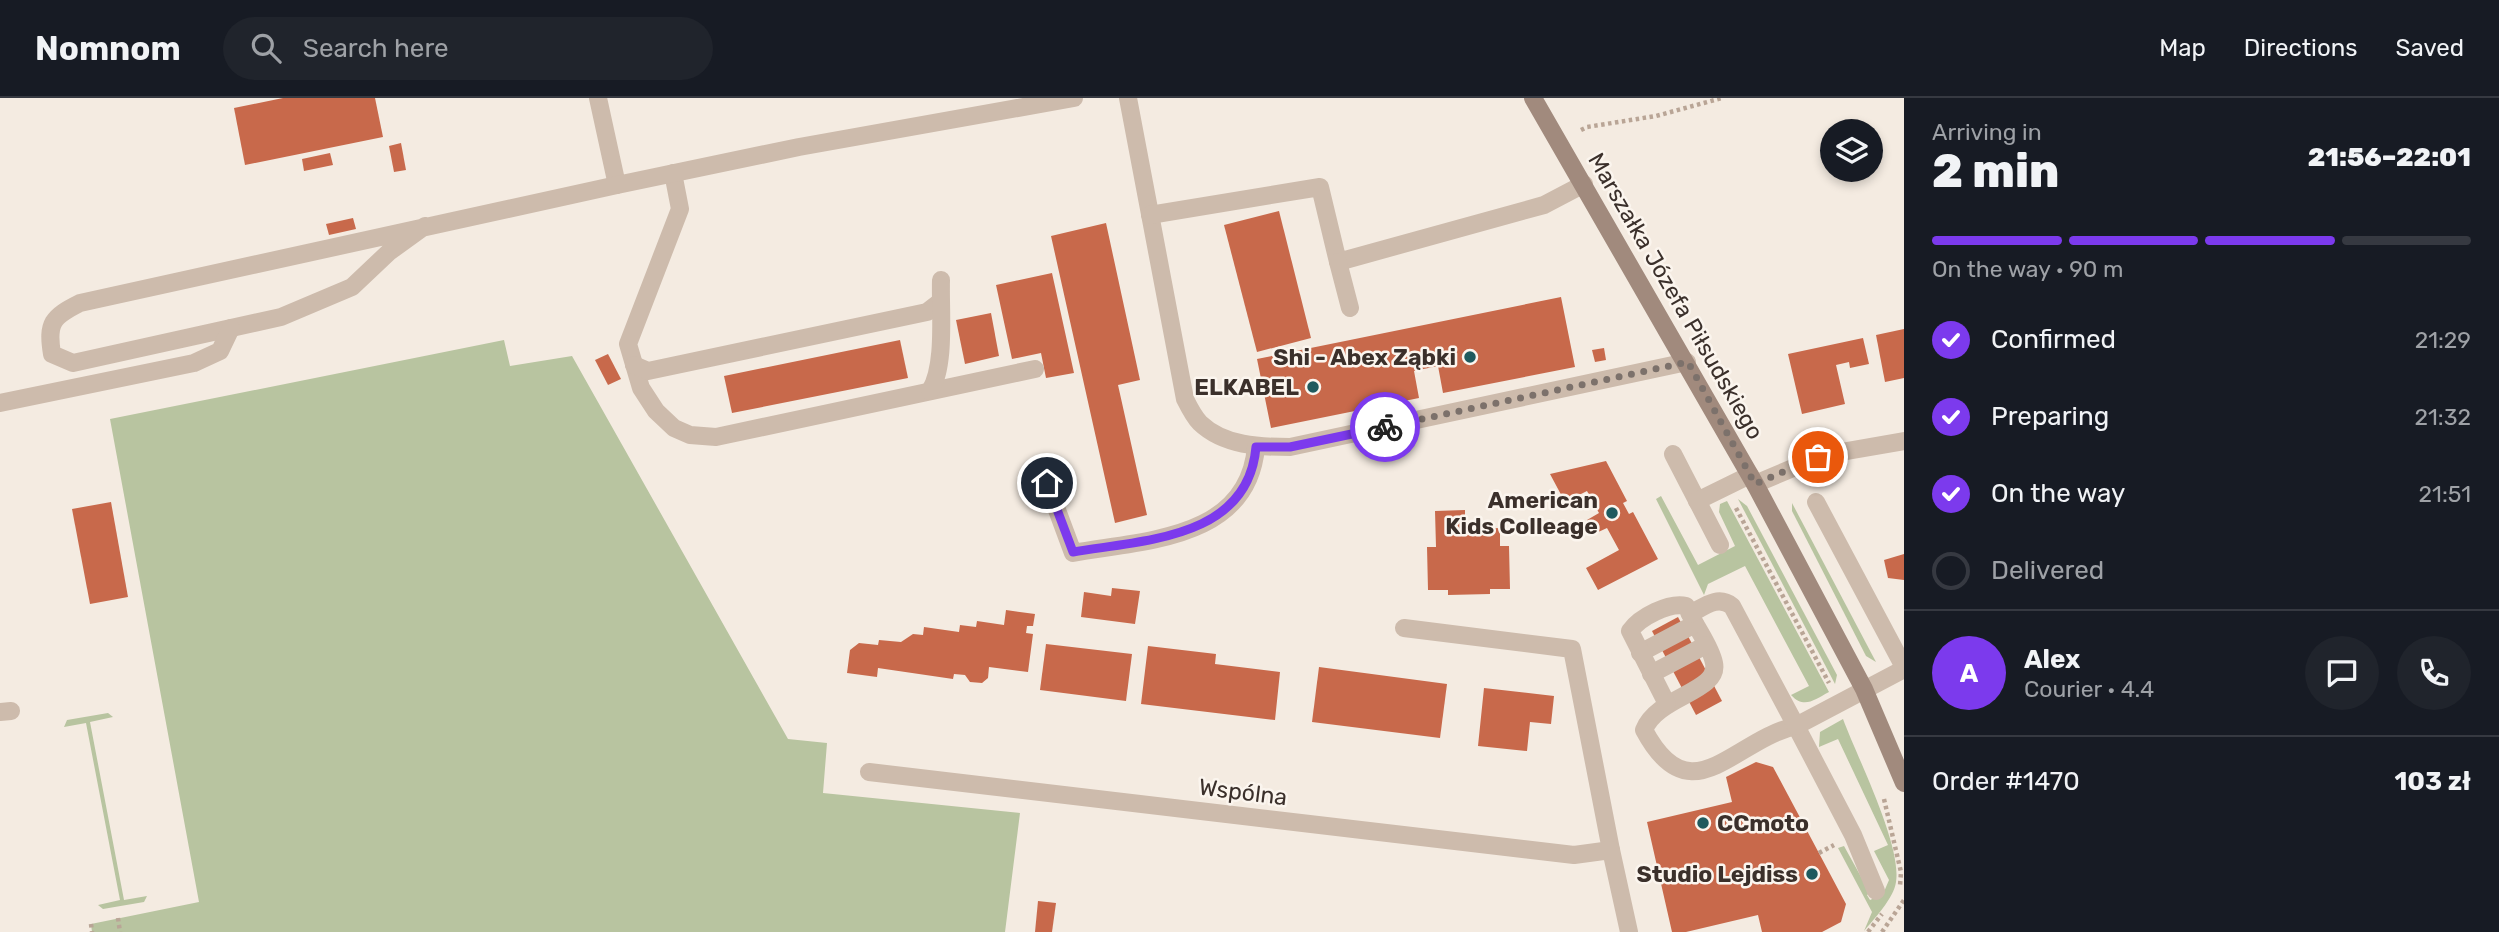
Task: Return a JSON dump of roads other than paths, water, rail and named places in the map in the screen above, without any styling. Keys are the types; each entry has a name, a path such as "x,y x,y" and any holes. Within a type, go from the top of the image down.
{"street":[{"path":"598,98 617,185"},
{"path":"425,226 352,286 281,317 73,363 52,354 49,331 59,313 79,303 365,243 425,226 799,147 1074,98"},
{"path":"1129,98 1185,399 1200,423 1227,439 1256,447 1290,447 1688,362"},
{"name":"Marszałka Józefa Piłsudskiego","path":"1535,99 1688,362 1752,479 1868,697 1904,783"},
{"path":"673,173 680,209 628,344 641,388 656,411 674,428 690,436 716,437 1035,369"},
{"path":"1338,262 1475,227 1544,205 1584,184"},
{"path":"1150,215 1320,187 1350,308"},
{"path":"930,391 936,382 940,357 941,280"},
{"path":"634,365 648,371 927,312 940,302"},
{"path":"0,403 194,363 220,351 231,328"},
{"path":"1697,500 1824,455 1904,441"},
{"path":"1047,483 1073,552 1113,546 1179,534 1212,520 1238,498 1254,471 1256,447"},
{"path":"1673,454 1720,545"},
{"path":"1667,704 1630,631 1635,624 1679,604 1686,606 1693,619 1714,661 1714,670 1709,681 1667,704 1649,718 1644,730 1663,758 1676,769 1689,774 1707,769 1796,726 1868,697 1904,668 1816,502"},
{"path":"1640,653 1693,619 1709,604 1724,600 1732,606 1853,835 1876,891"},
{"path":"1404,628 1572,649 1629,932"},
{"path":"1651,674 1706,645"},
{"name":"Marszałka Józefa Piłsudskiego","path":"1868,697 1904,751"},
{"name":"Wspólna","path":"869,772 1574,855 1611,850"}],"place":[{"name":"Shi - Abex Ząbki","path":"1470,357"},
{"name":"ELKABEL","path":"1313,387"},
{"name":"American Kids Colleage","path":"1612,513"},
{"name":"CCmoto","path":"1703,823"},
{"name":"Studio Lejdiss","path":"1812,874"}]}
